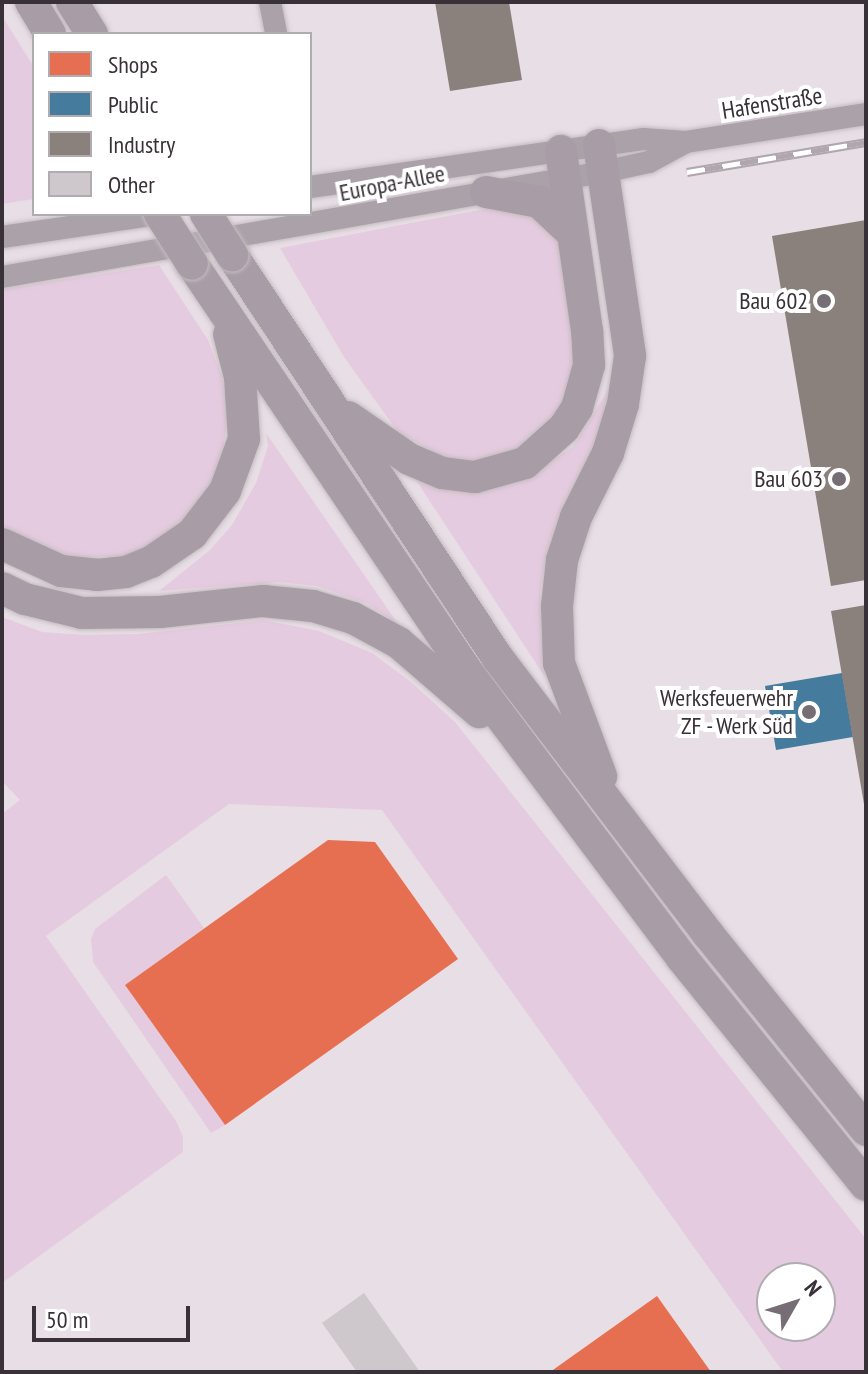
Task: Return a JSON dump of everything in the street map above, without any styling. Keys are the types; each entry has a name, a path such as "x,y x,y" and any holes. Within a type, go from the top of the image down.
{"highway":[{"path":"31,2 49,32"},
{"path":"72,2 91,32"},
{"path":"601,158 630,356 623,404 608,453 576,517 562,560 557,606 559,663 619,819"},
{"path":"324,398 372,437 442,473 475,477 525,463 564,428 577,408 589,365 587,331 562,165"},
{"path":"486,192 539,202 570,231"},
{"path":"160,216 465,669 682,958 866,1185"},
{"path":"207,216 497,657 619,819 866,1130"},
{"path":"2,544 61,571 97,575 126,572 151,562 192,534 225,491 244,439 240,377 223,312"},
{"path":"2,588 25,599 82,613 131,614 234,602 286,601 353,618 399,643 531,758"}],"street":[{"path":"270,2 276,32"},
{"name":"Hafenstraße","path":"601,158 649,162 686,142 866,114"},
{"name":"Europa-Allee","path":"312,187 562,165 601,158"},
{"name":"Europa-Allee","path":"2,277 486,192 562,165"},
{"path":"2,237 145,216"}],"shaded area":[{"path":"2,16 32,64 32,199 2,204"},
{"path":"506,205 527,207 566,244 577,378 552,427 500,460 452,462 398,432 344,357 280,248"},
{"path":"159,265 208,340 222,376 228,410 221,470 198,510 133,556 77,557 32,546 2,525 2,289"},
{"path":"611,385 598,438 548,551 540,593 545,677 410,471 475,491 525,478 573,447"},
{"path":"266,433 405,634 388,617 366,603 317,586 279,582 159,591 210,550 232,525 256,483 268,446"},
{"path":"2,617 42,632 85,635 138,634 264,620 319,631 372,653 411,682 455,722 866,1239 866,1372 783,1372 762,1342 836,1342 836,1262 756,1262 756,1334 382,810 229,804 46,936 176,1121 183,1137 183,1152 2,1283 2,814 20,800 2,781"},
{"path":"166,875 204,928 125,985 225,1125 211,1133 93,962 91,939 95,929"}],"building: Shops":[{"path":"328,840 375,842 458,959 225,1125 125,985"},
{"path":"657,1296 711,1372 550,1372"}],"building: Public":[{"name":"Werksfeuerwehr ZF - Werk Süd","path":"842,673 853,737 776,750 765,686"}],"building: Industry":[{"path":"435,2 509,2 522,80 450,91"},
{"path":"866,220 866,580 831,586 772,236"},
{"path":"866,605 866,804 864,804 831,611"}],"building: Other":[{"path":"364,1293 420,1372 357,1372 322,1323"}],"railway":[{"path":"687,172 866,142"}],"place":[{"name":"Bau 602","path":"824,301"},
{"name":"Bau 603","path":"839,479"},
{"name":"Werksfeuerwehr ZF - Werk Süd","path":"809,712"}]}
